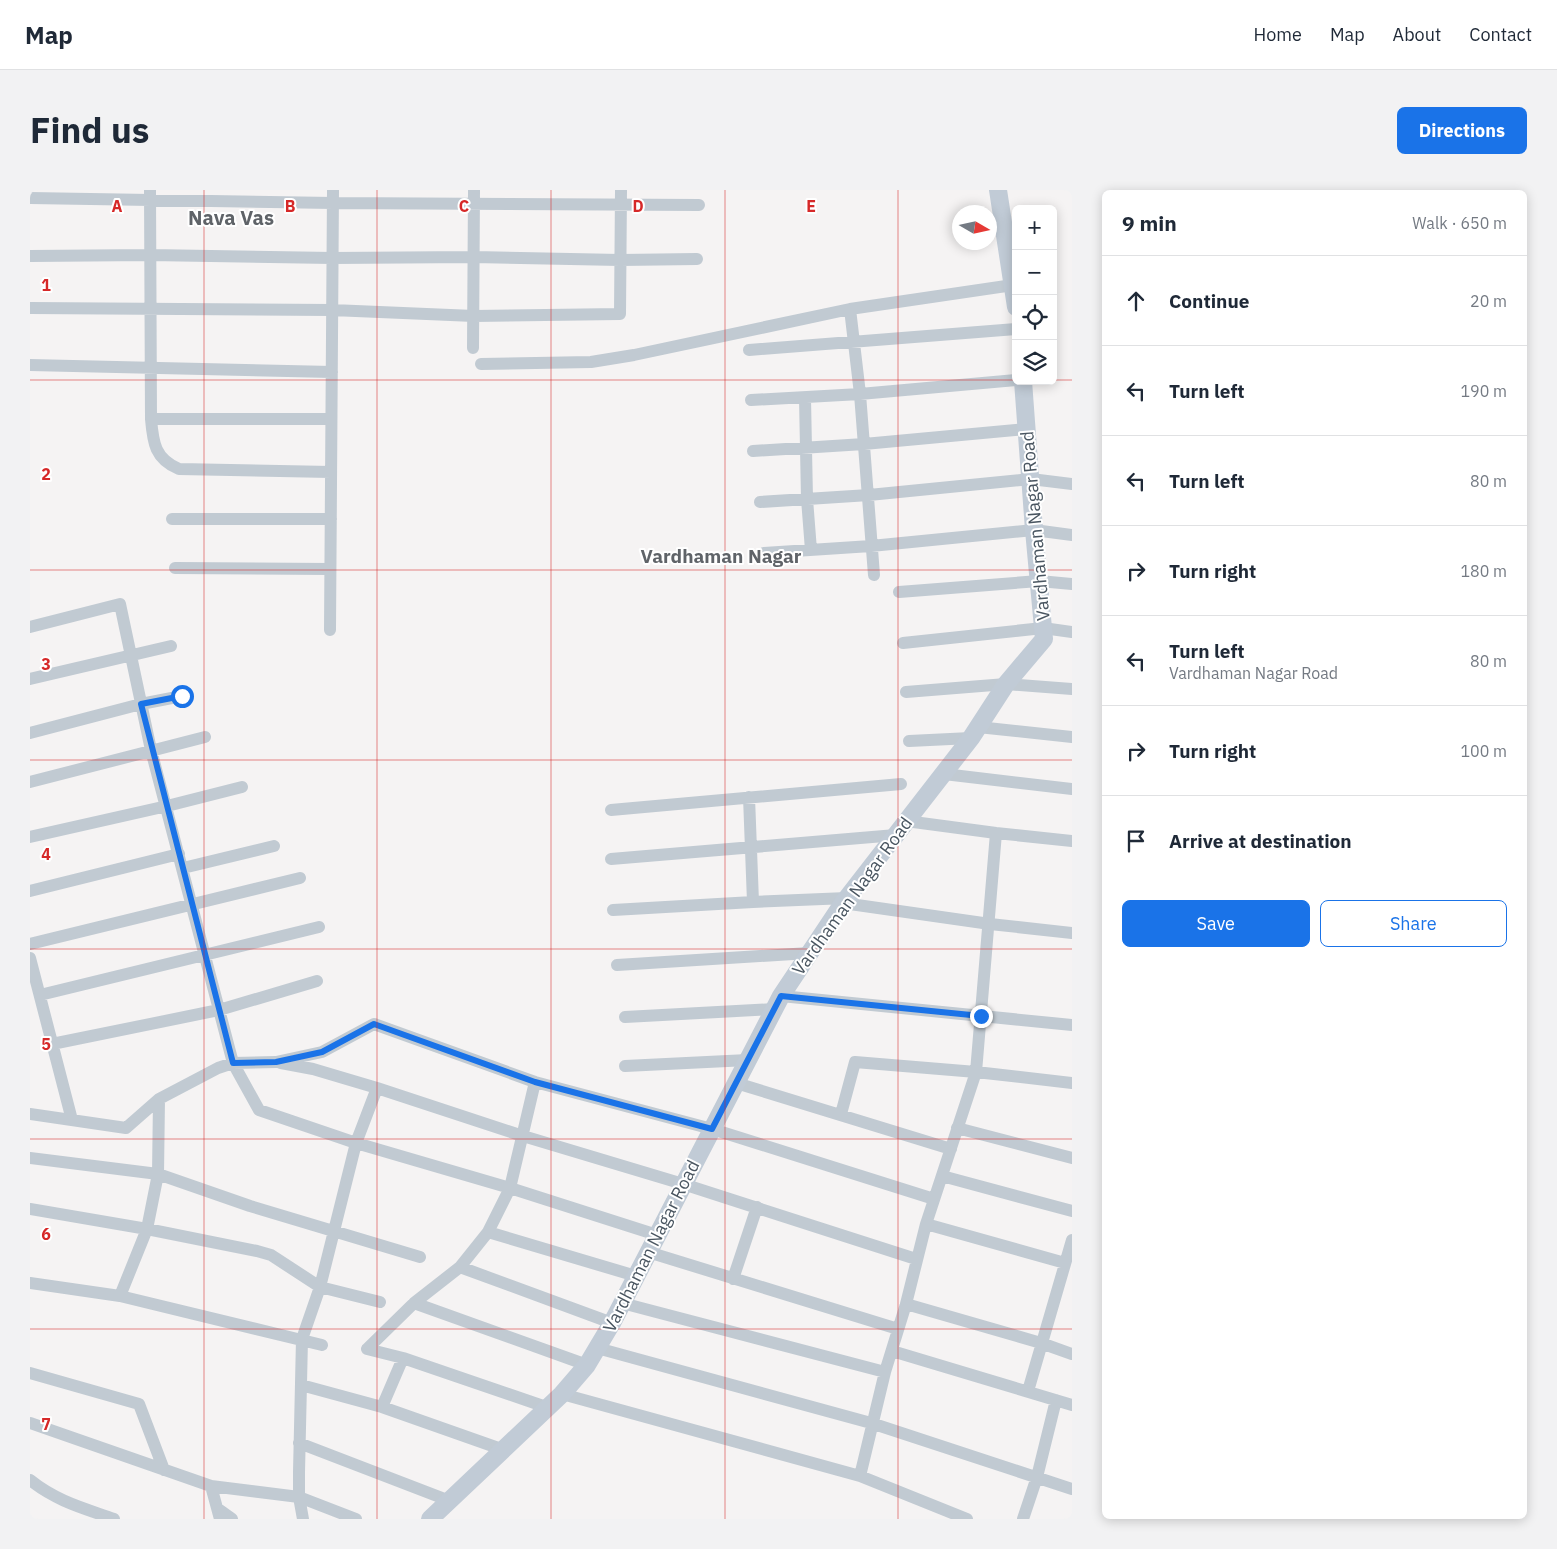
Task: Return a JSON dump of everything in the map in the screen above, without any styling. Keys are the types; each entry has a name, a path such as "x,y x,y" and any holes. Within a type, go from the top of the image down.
{"street":[{"path":"473,348 474,190"},
{"path":"30,308 332,310 474,316 620,314 620,190"},
{"path":"998,190 1012,280"},
{"path":"30,198 150,195 333,196 474,204 699,205"},
{"path":"150,195 151,419 153,440 158,453 166,462 179,469 331,472"},
{"path":"330,630 333,196"},
{"path":"30,256 150,255 332,258 697,259"},
{"path":"481,364 591,362 634,355 850,309 1012,286"},
{"path":"850,309 860,394 874,575"},
{"path":"749,350 1012,329"},
{"path":"30,365 332,372"},
{"path":"751,400 860,394 1012,380"},
{"name":"Vardhaman Nagar Road","path":"430,1519 549,1408 587,1365 622,1304 778,1003 845,901 944,774 1006,684 1044,639 1034,530 1038,480 1027,429 1023,385"},
{"path":"805,398 807,499 811,550"},
{"path":"151,419 331,419"},
{"path":"753,451 864,444 1027,429"},
{"name":"Vardhaman Nagar Road","path":"1038,480 1072,474"},
{"path":"760,502 869,495 1038,480 1072,484"},
{"path":"172,519 331,519"},
{"path":"764,553 871,546 1034,530 1072,535"},
{"path":"175,568 330,569"},
{"path":"899,592 1039,581 1072,584"},
{"path":"30,627 120,604 152,750 233,1063 260,1110 356,1143 510,1188 657,1235"},
{"path":"902,643 1043,628 1072,632"},
{"path":"30,679 171,646"},
{"path":"906,692 1006,684 1072,689"},
{"path":"30,733 141,704 182,696"},
{"path":"909,741 974,732 1072,737"},
{"path":"30,782 205,737"},
{"path":"944,774 1072,789"},
{"path":"611,810 901,784"},
{"path":"30,838 242,787"},
{"path":"749,798 753,902"},
{"path":"611,859 752,847 901,828 996,833 1072,840"},
{"path":"860,1476 884,1372 906,1304 926,1224 976,1072 990,924 996,833"},
{"path":"183,868 274,846"},
{"path":"30,891 179,854"},
{"path":"30,944 300,878"},
{"path":"613,910 753,902 845,901 990,924 1072,933"},
{"path":"40,994 319,927"},
{"path":"617,965 810,954"},
{"path":"30,958 72,1120"},
{"path":"52,1044 219,1010 316,981"},
{"path":"625,1016 778,1003 981,1016 1072,1025"},
{"path":"30,1114 126,1128 159,1100 218,1068 233,1063 276,1062 322,1052 374,1024 535,1082 712,1129 934,1200"},
{"path":"624,1066 748,1060"},
{"path":"276,1062 313,1069 377,1088 522,1136 683,1184 916,1259"},
{"path":"841,1114 856,1062 976,1072 1072,1083"},
{"path":"535,1082 510,1188 488,1232 460,1267 414,1303 367,1349 403,1358 549,1408"},
{"path":"736,1083 951,1149"},
{"path":"303,1519 299,1497 302,1339 320,1287 356,1143 377,1088"},
{"path":"120,1296 147,1229 158,1174 159,1100"},
{"path":"957,1128 1072,1158"},
{"path":"30,1158 158,1174 250,1206 420,1256"},
{"path":"942,1176 1072,1211"},
{"path":"733,1279 757,1208"},
{"path":"30,1209 147,1229 271,1255 320,1287 380,1302"},
{"path":"926,1224 1065,1263"},
{"path":"488,1232 636,1276"},
{"path":"1028,1390 1072,1241"},
{"path":"648,1252 898,1329"},
{"path":"460,1267 612,1322"},
{"path":"30,1283 120,1296 322,1345"},
{"path":"414,1303 587,1365"},
{"path":"622,1304 884,1372"},
{"path":"906,1304 1042,1343 1072,1354"},
{"path":"597,1348 871,1424 1072,1488"},
{"path":"892,1351 1028,1390 1072,1405"},
{"path":"382,1407 403,1358"},
{"path":"30,1373 140,1404 164,1470"},
{"path":"301,1385 382,1407 504,1450"},
{"path":"562,1394 860,1476 967,1519"},
{"path":"1023,1519 1037,1477 1056,1400"},
{"path":"30,1423 211,1486 299,1497 327,1514 356,1519"},
{"path":"299,1443 450,1501"},
{"path":"30,1480 45,1493 114,1519"},
{"path":"211,1486 219,1514 232,1519"}],"district":[{"name":"Nava Vas","path":"231,217"},
{"name":"Vardhaman Nagar","path":"721,556"}],"route":[{"path":"182,696 141,704 233,1063 276,1062 322,1052 374,1024 535,1082 712,1129 781,996 981,1016"}]}
